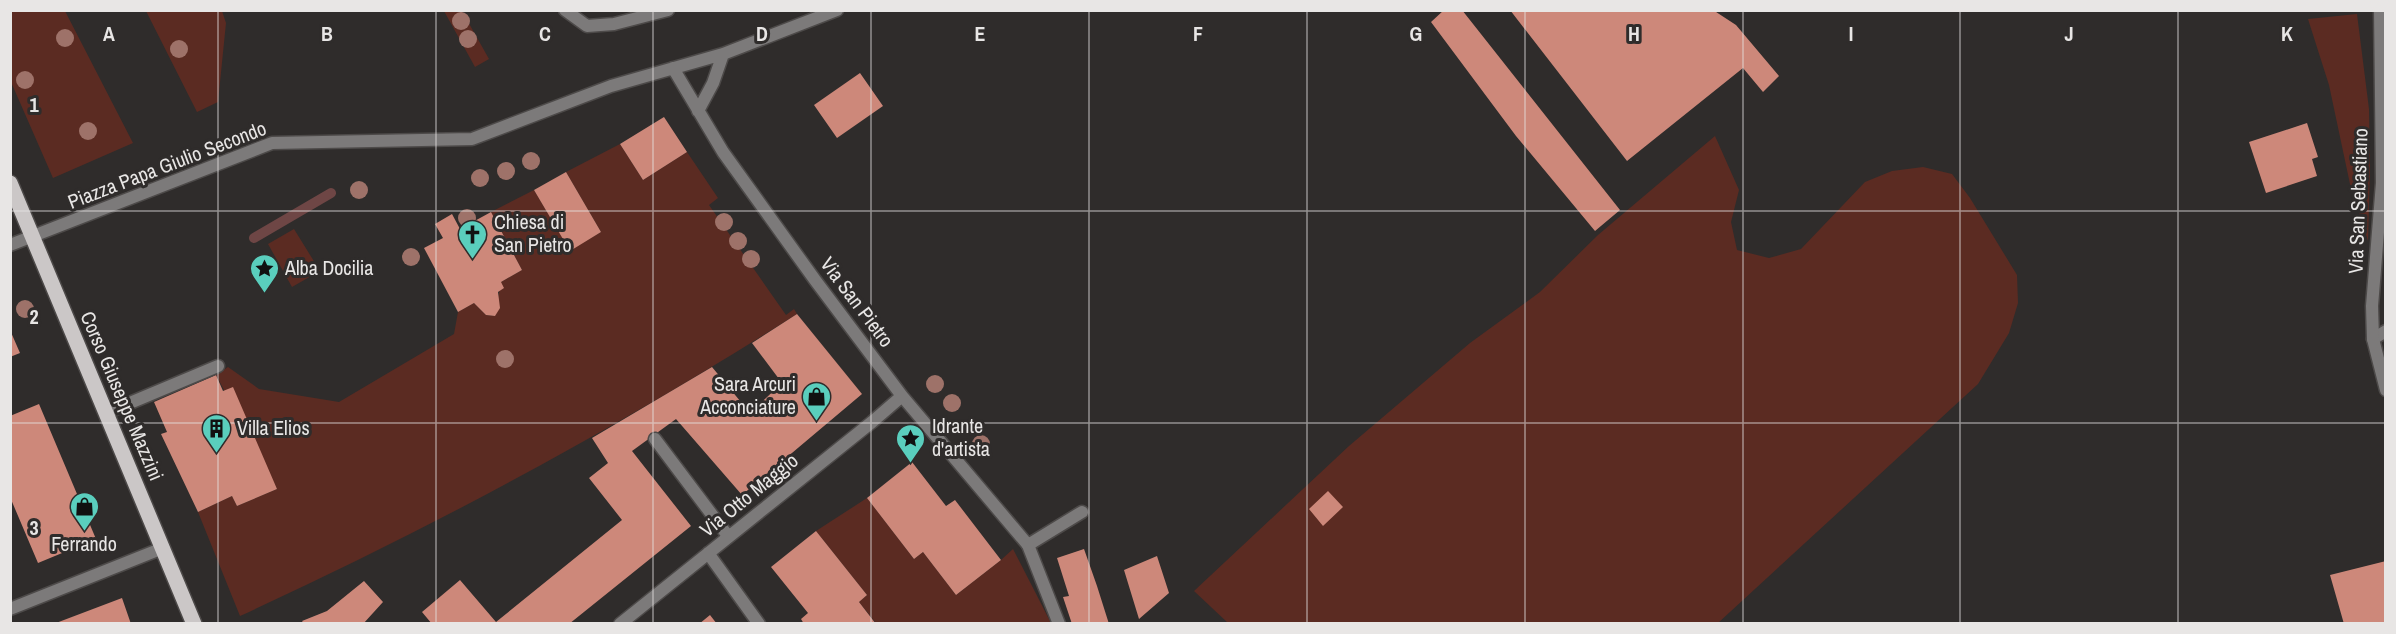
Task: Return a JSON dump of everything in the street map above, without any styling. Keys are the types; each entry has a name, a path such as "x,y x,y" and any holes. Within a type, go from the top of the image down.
{"main road":[{"name":"Corso Giuseppe Mazzini","path":"11,184 194,624"}],"street":[{"path":"565,10 587,26 614,24 668,10"},
{"name":"Piazza Papa Giulio Secondo","path":"10,245 272,143 472,139 611,86 723,54 837,10"},
{"name":"Via San Sebastiano","path":"2380,10 2382,183 2380,280 2372,306 2373,339 2385,390"},
{"path":"698,111 713,83 723,54"},
{"name":"Via San Pietro","path":"673,68 723,152 902,396 1028,545 1059,624"},
{"path":"2373,339 2385,331"},
{"path":"106,413 218,366"},
{"name":"Via Otto Maggio","path":"620,624 902,396"},
{"path":"655,439 728,536"},
{"path":"1028,545 1082,512"},
{"path":"10,609 163,548"},
{"path":"708,553 759,624"}],"shaded area":[{"path":"10,11 65,11 133,143 53,178 11,82"},
{"path":"146,11 222,11 226,23 218,102 197,112"},
{"path":"444,11 462,11 489,59 475,67"},
{"path":"2357,14 2369,109 2368,241 2350,184 2329,85 2308,19"},
{"path":"1715,136 1739,190 1731,222 1737,250 1769,258 1801,249 1865,182 1892,171 1923,167 1952,174 1970,198 2017,275 2018,303 2009,333 1978,384 1718,623 1228,623 1194,591 1349,446 1470,343 1540,292 1598,235"},
{"path":"620,144 643,180 687,152 718,198 709,205 786,315 794,309 797,314 593,436 454,512 240,616 198,512 232,496 237,506 277,489 216,375 228,367 259,389 339,402 454,334 458,312 474,303 486,315 495,316 501,282 522,270 491,212 534,190 570,250 601,232 566,172"},
{"path":"294,229 320,271 292,287 268,244"},
{"path":"867,498 914,559 923,552 956,595 1013,549 1051,623 876,623 859,602 867,595 816,531"}],"building":[{"path":"1444,10 1462,10 1620,210 1595,231 1516,136 1431,22"},
{"path":"1510,10 1713,10 1736,25 1779,76 1763,92 1743,68 1627,161"},
{"path":"860,73 883,106 837,138 814,105"},
{"path":"664,117 687,152 643,180 620,144"},
{"path":"2307,123 2318,157 2312,159 2317,176 2266,193 2249,142"},
{"path":"566,172 601,232 570,251 534,190"},
{"name":"Chiesa di San Pietro","path":"491,212 522,270 501,282 504,288 498,292 500,308 495,316 486,315 474,303 458,312 424,248 443,238 435,224 452,214 460,229"},
{"path":"797,314 862,394 742,495 676,419 632,451 691,526 569,624 432,624 422,612 460,580 496,622 622,520 589,478 608,463 592,438 712,367 750,413 782,383 752,343"},
{"path":"10,330 20,353 10,357"},
{"name":"Villa Elios","path":"216,375 223,391 233,387 277,489 237,506 232,496 198,512 161,434 167,432 154,402"},
{"path":"39,404 96,539 38,563 10,497 10,416"},
{"path":"912,462 946,506 955,500 1001,560 956,595 923,552 914,559 867,498"},
{"path":"1328,491 1343,507 1323,526 1309,509"},
{"path":"816,531 867,595 859,602 876,624 804,624 801,619 808,613 771,567"},
{"path":"1084,549 1109,624 1072,624 1063,597 1069,596 1057,558"},
{"path":"1157,556 1169,593 1139,619 1124,570"},
{"path":"2386,561 2386,624 2344,624 2330,575"},
{"path":"364,581 383,602 363,624 304,624 302,621 327,611"},
{"path":"122,598 131,624 56,624 56,623"},
{"path":"710,615 717,624 699,624"}],"waterway":[{"path":"254,238 331,193"}],"place":[{"name":"Chiesa di San Pietro","path":"473,260"},
{"name":"Alba Docilia","path":"264,294"},
{"name":"Sara Arcuri Acconciature","path":"817,422"},
{"name":"Villa Elios","path":"216,454"},
{"name":"Idrante d'artista","path":"911,464"},
{"name":"Ferrando","path":"84,532"}]}
